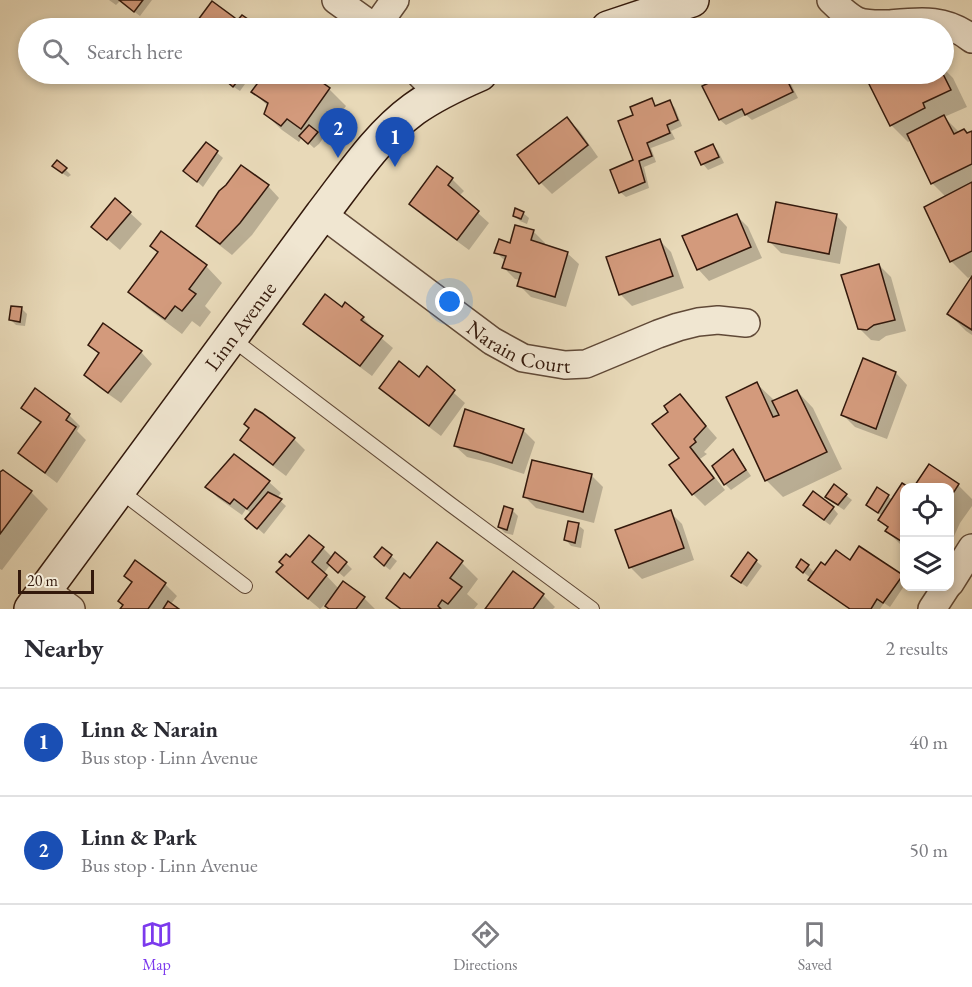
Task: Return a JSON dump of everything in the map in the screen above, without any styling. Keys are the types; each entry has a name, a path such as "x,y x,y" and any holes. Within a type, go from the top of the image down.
{"main road":[{"path":"638,18 692,0"},
{"name":"Linn Avenue","path":"38,599 322,214 371,151 414,109 428,84"}],"street":[{"path":"336,0 361,18"},
{"path":"382,18 395,0"},
{"path":"831,0 840,10 853,18"},
{"path":"954,29 972,39"},
{"name":"Narain Court","path":"322,214 492,341 523,358 565,365 586,364 678,327 718,320 746,322"},
{"path":"954,577 972,548"},
{"path":"932,609 944,591"},
{"path":"38,599 71,609"}],"lane":[{"path":"231,338 592,609"},
{"path":"119,490 244,586"}],"building":[{"path":"119,0 143,0 134,12"},
{"path":"212,1 235,18 199,18"},
{"path":"257,84 324,84 330,88 301,129 287,119 281,126 264,114 268,103 251,92"},
{"path":"706,84 789,84 793,92 745,115 742,109 719,120 702,86"},
{"path":"869,84 948,84 951,90 923,103 925,108 890,126"},
{"path":"652,98 655,106 670,100 678,120 667,125 670,133 647,143 652,156 639,161 645,182 619,193 610,170 633,160 618,121 633,115 630,107"},
{"path":"944,115 954,134 964,129 967,133 972,131 972,164 931,184 907,134"},
{"path":"567,117 588,145 539,184 517,155"},
{"path":"309,125 318,132 308,144 299,136"},
{"path":"206,142 218,151 197,182 183,171"},
{"path":"713,144 719,157 701,165 695,152"},
{"path":"57,160 67,168 62,173 52,166"},
{"path":"241,165 269,185 240,223 220,244 196,226 219,191"},
{"path":"437,166 453,178 448,185 479,211 457,240 409,204"},
{"path":"972,182 972,251 950,262 924,207"},
{"path":"115,198 131,212 107,240 91,227"},
{"path":"776,202 837,214 829,254 768,242"},
{"path":"515,208 524,212 521,219 513,216"},
{"path":"737,214 751,247 697,270 682,236"},
{"path":"515,225 534,230 531,240 568,252 555,297 517,286 521,273 502,268 506,256 494,253 499,239 510,243"},
{"path":"161,231 207,265 189,289 196,294 182,311 175,306 165,319 128,292 158,252 150,246"},
{"path":"660,239 673,276 619,295 606,257"},
{"path":"879,264 895,320 874,325 867,330 858,329 841,275"},
{"path":"972,276 972,330 947,314"},
{"path":"325,294 342,307 345,302 364,317 361,320 383,336 360,366 303,324"},
{"path":"11,306 22,307 20,322 9,320"},
{"path":"103,323 142,351 108,393 84,375 99,353 88,345"},
{"path":"863,358 896,372 876,429 841,415"},
{"path":"399,361 419,377 427,366 455,390 429,426 379,388"},
{"path":"757,382 773,417 779,415 772,401 797,390 827,452 765,481 726,397"},
{"path":"35,388 70,414 66,420 76,427 45,473 18,453 41,422 21,408"},
{"path":"680,394 706,426 690,447 714,478 692,495 669,465 679,458 652,424 668,412 664,406"},
{"path":"255,409 295,438 273,465 240,440 249,428 244,424"},
{"path":"465,409 524,429 512,463 454,446"},
{"path":"733,449 746,470 724,485 712,466"},
{"path":"234,454 270,481 247,509 234,499 230,504 205,487"},
{"path":"532,460 592,474 583,512 523,497"},
{"path":"929,464 959,484 954,492 954,483 916,483"},
{"path":"3,470 32,491 0,534 0,472"},
{"path":"834,484 847,494 838,505 825,497"},
{"path":"900,486 900,540 885,531 888,527 878,520"},
{"path":"877,487 889,495 878,513 866,505"},
{"path":"813,491 834,507 824,520 803,505"},
{"path":"268,492 282,499 257,529 245,519"},
{"path":"504,506 513,509 507,530 498,527"},
{"path":"671,510 684,548 629,568 615,530"},
{"path":"568,521 579,523 575,543 564,540"},
{"path":"309,535 324,547 312,562 327,575 308,599 276,572 283,565 279,562 286,554 290,557"},
{"path":"437,542 463,561 450,578 462,587 448,604 442,600 438,606 441,609 401,609 386,598 404,573 410,578"},
{"path":"859,546 900,573 900,579 883,603 877,599 871,609 850,609 808,580 821,562 825,565 836,550 850,560"},
{"path":"382,547 392,555 384,566 374,557"},
{"path":"335,552 347,562 338,573 327,563"},
{"path":"748,552 757,560 741,583 731,576"},
{"path":"801,559 809,565 803,573 796,567"},
{"path":"135,560 166,583 148,609 120,609 123,605 118,601 132,582 124,576"},
{"path":"513,571 544,594 533,609 485,609"},
{"path":"343,581 365,597 356,609 329,609 325,606"},
{"path":"168,601 179,609 163,609"}],"place":[{"name":"Linn & Park","path":"338,158"},
{"name":"Linn & Narain","path":"395,167"}]}
